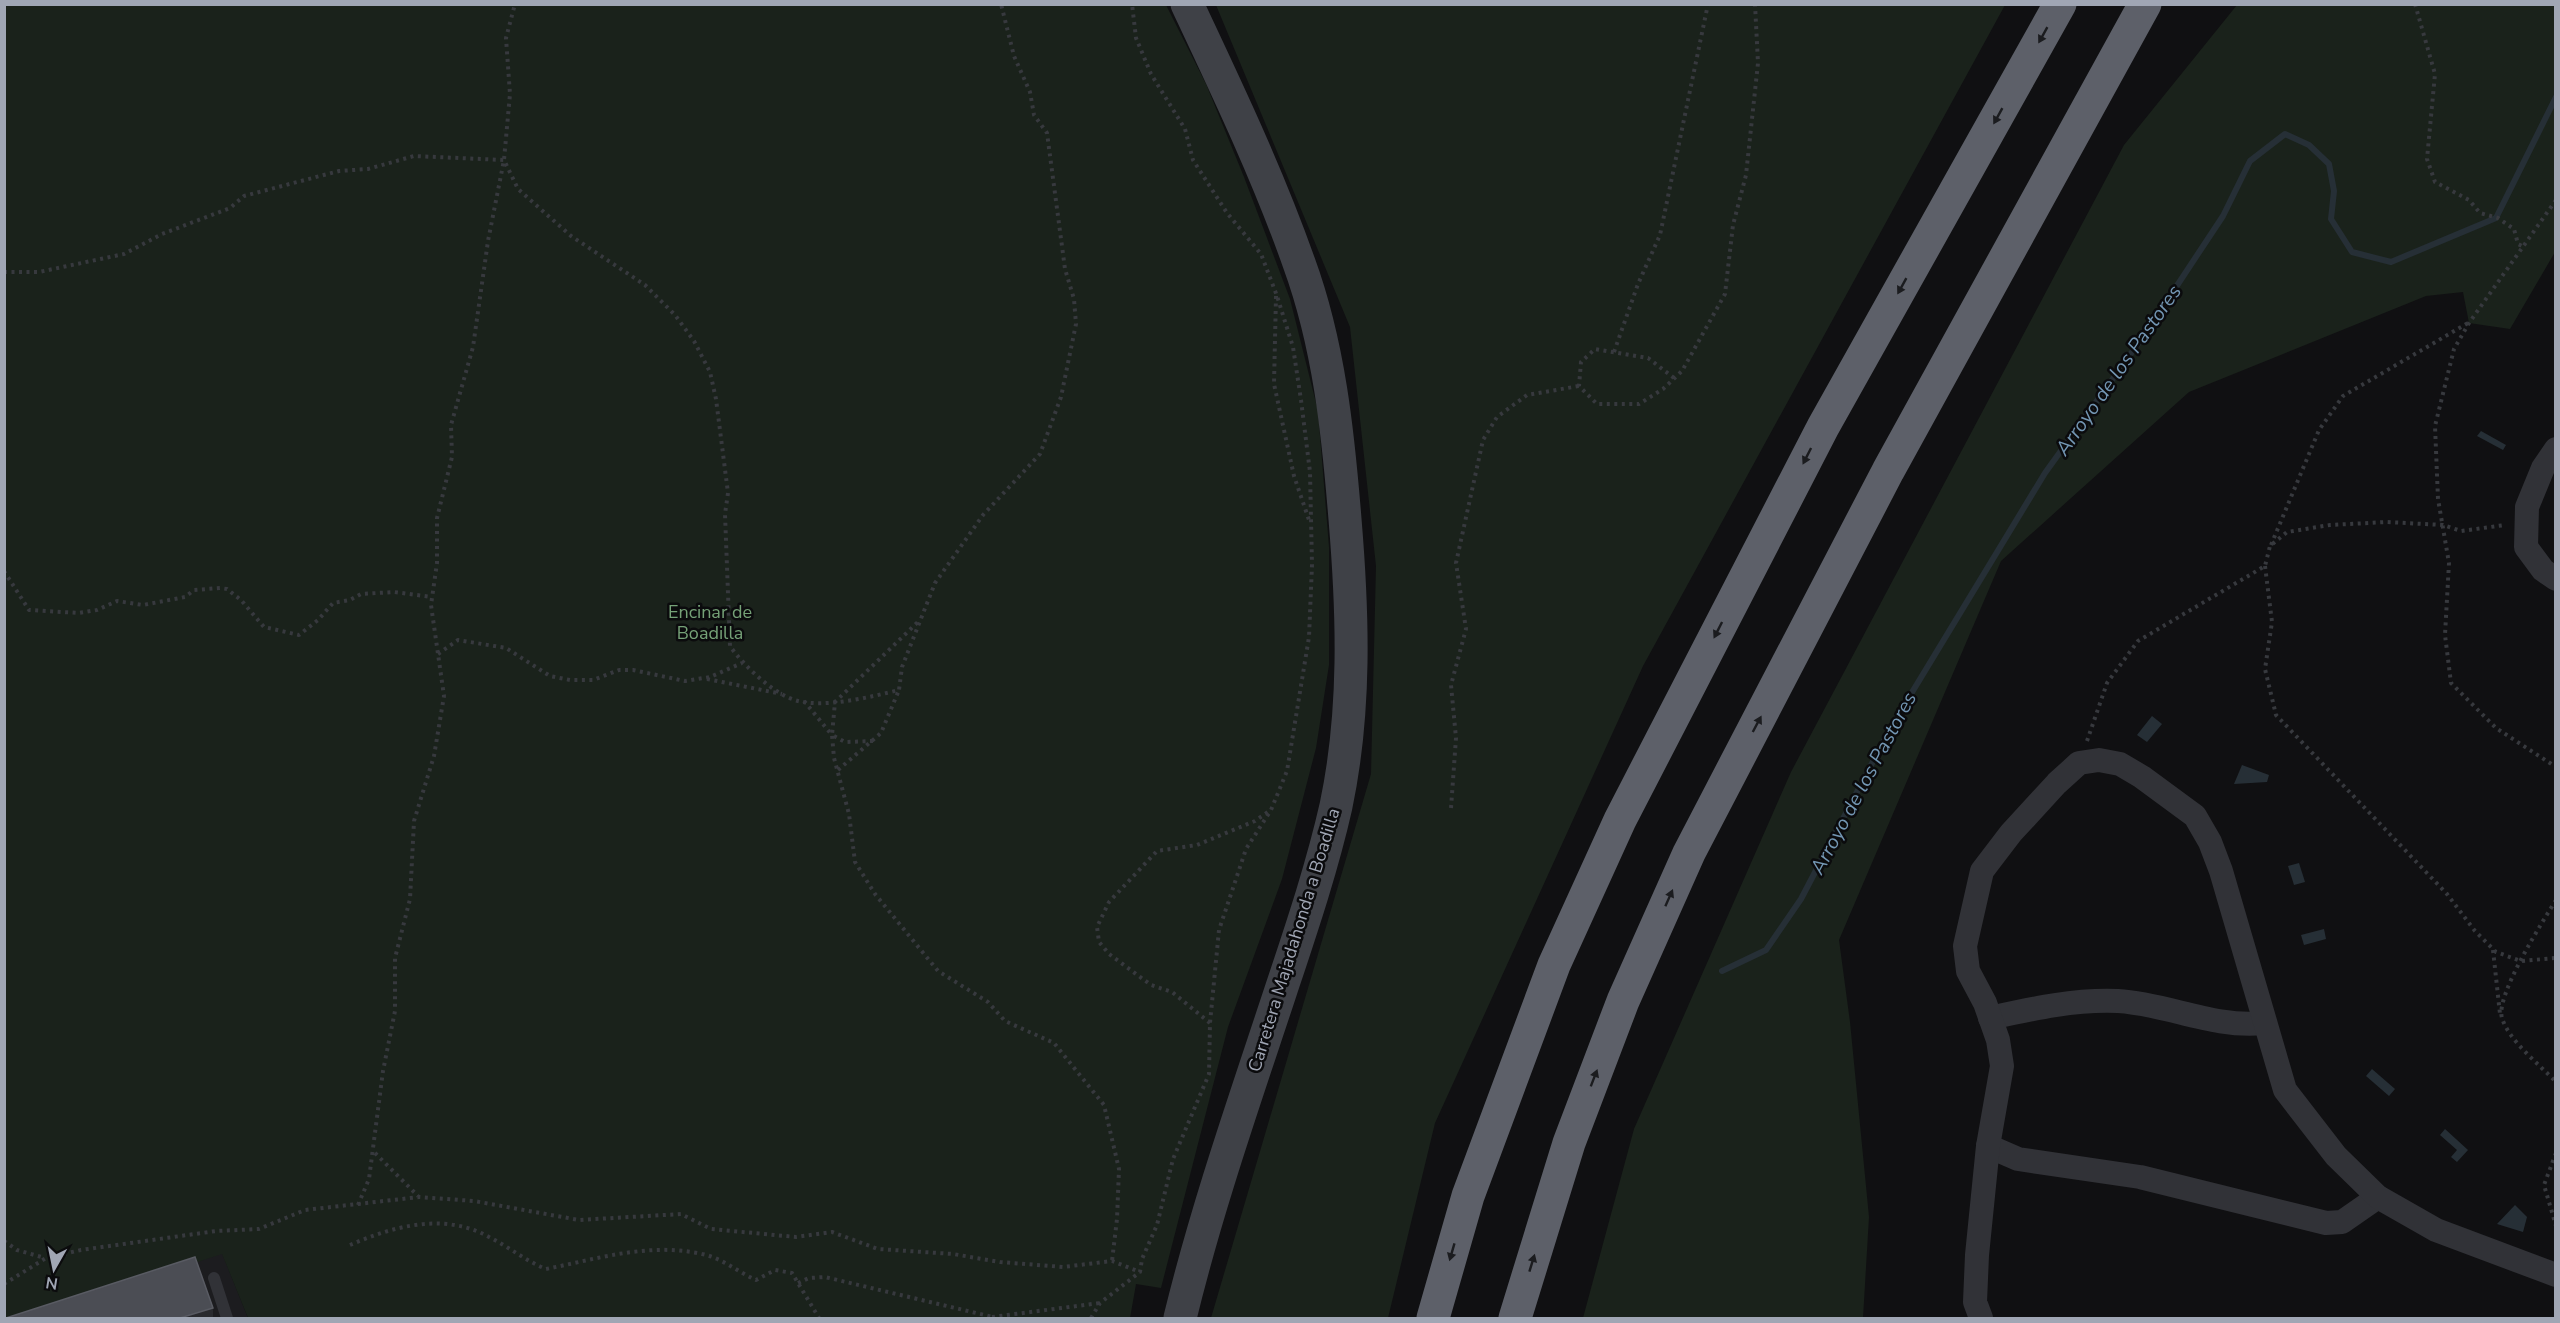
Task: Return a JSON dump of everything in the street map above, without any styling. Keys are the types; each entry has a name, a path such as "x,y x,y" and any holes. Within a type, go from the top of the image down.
{"highway":[{"path":"1433,1318 1468,1196 1554,964 1620,820 1823,427 2060,4"},
{"path":"1515,1318 1569,1143 1623,1001 1689,853 1888,471 2145,4"}],"street":[{"name":"Carretera Majadahonda a Boadilla","path":"1180,1318 1220,1177 1305,918 1335,808 1346,747 1352,668 1346,520 1328,364 1300,264 1257,159 1187,4"},
{"path":"2556,449 2543,468 2527,507 2526,547 2543,570 2556,579"},
{"path":"1981,1318 1975,1302 1977,1255 1988,1146 2002,1066 1998,1040 1968,971 1965,946 1982,871 2011,833 2079,764 2099,760 2120,764 2142,777 2195,816 2210,842 2221,871 2263,1023 2285,1090 2336,1156 2378,1197 2436,1230 2556,1275"},
{"path":"1990,1018 2029,1009 2117,1001 2148,1005 2220,1023 2239,1025 2263,1023"},
{"path":"1988,1146 2018,1159 2140,1177 2326,1223 2342,1222 2378,1197"}],"lane":[{"path":"214,1278 227,1318"}],"path":[{"path":"358,1205 369,1179 383,1071 395,1011 395,958 410,899 414,821 434,756 444,696 432,597 437,562 437,518 452,457 451,425 473,347 488,241 504,160 510,94 506,38 515,4"},
{"path":"838,771 880,733 899,690 902,667 936,583 983,515 1040,454 1061,397 1076,324 1074,299 1065,269 1047,133 1034,115 1030,92 1014,56 1001,4"},
{"path":"1091,1318 1100,1303 1140,1272 1142,1259 1157,1225 1173,1159 1209,1074 1210,1023 1219,930 1246,849 1271,810 1287,771 1309,638 1310,472 1293,347 1276,292 1261,254 1227,213 1194,160 1185,129 1151,74 1140,47 1132,4"},
{"path":"1614,352 1638,284 1660,235 1708,4"},
{"path":"1674,378 1648,358 1595,350 1581,362 1579,386 1597,404 1639,404 1663,389 1674,378 1682,370 1725,294 1733,225 1746,175 1758,63 1755,4"},
{"path":"2415,4 2435,74 2427,159 2435,182 2469,200 2480,213 2498,218 2514,229 2518,244 2522,246"},
{"path":"4,272 39,272 124,254 162,234 230,208 244,196 339,171 368,170 414,156 504,160"},
{"path":"504,160 518,189 571,236 645,285 675,315 694,341 710,372 728,482 725,514 730,646 742,663 796,701 835,702 869,698 899,690"},
{"path":"2556,200 2469,323 2454,350 2436,426 2438,499 2449,563 2445,635 2451,683 2496,728 2556,767"},
{"path":"1276,292 1274,384 1294,476 1311,524"},
{"path":"2469,323 2343,396 2319,430 2271,546 2265,566 2272,622 2265,669 2276,715 2447,894 2475,931 2493,949 2521,961 2556,958"},
{"path":"1451,808 1456,738 1451,685 1466,629 1456,563 1483,440 1497,417 1527,395 1579,386"},
{"path":"2271,546 2287,532 2330,525 2387,522 2443,525 2461,531 2527,523"},
{"path":"2079,764 2107,683 2138,641 2265,566"},
{"path":"4,571 29,610 79,613 97,610 117,601 143,604 185,597 194,590 220,588 227,589 241,600 264,627 299,635 327,612 333,603 350,600 361,594 394,592 432,597"},
{"path":"922,618 835,702 832,735 849,814 855,862 875,894 938,971 988,1002 1005,1021 1054,1043 1104,1105 1119,1169 1112,1261"},
{"path":"438,654 458,640 507,648 550,676 570,680 593,680 619,670 633,670 685,681 701,678 742,663"},
{"path":"701,678 786,694"},
{"path":"804,701 832,735 845,742 873,741"},
{"path":"1210,1023 1172,992 1151,985 1109,954 1099,942 1097,927 1109,902 1157,851 1197,844 1255,821 1271,810"},
{"path":"2500,1016 2506,988 2556,900"},
{"path":"2493,949 2500,1016 2511,1037 2556,1082"},
{"path":"374,1152 418,1197"},
{"path":"2556,1153 2544,1185 2556,1226"},
{"path":"4,1241 31,1256 46,1258 121,1243 156,1242 216,1231 259,1229 304,1210 418,1197 474,1202 579,1220 681,1214 711,1229 796,1237 832,1232 878,1249 953,1254 1000,1262 1063,1267 1112,1261 1140,1272"},
{"path":"350,1245 399,1226 430,1222 486,1235 546,1269 633,1250 670,1250 703,1254 728,1263 756,1280 775,1270 792,1273 819,1318"},
{"path":"29,1269 31,1256"},
{"path":"4,1284 46,1258"},
{"path":"798,1283 809,1278 825,1277 991,1318 1100,1303"}],"shaded area":[{"path":"2481,431 2506,445 2503,450 2477,436"},
{"path":"2152,716 2162,724 2147,742 2137,735"},
{"path":"2242,765 2269,775 2267,782 2234,784"},
{"path":"2299,863 2305,882 2294,885 2288,866"},
{"path":"2324,929 2326,939 2304,945 2301,935"},
{"path":"2372,1069 2395,1089 2389,1096 2366,1076"},
{"path":"2445,1129 2468,1150 2457,1162 2451,1157 2457,1150 2440,1135"},
{"path":"2515,1205 2527,1217 2523,1232 2497,1224"},
{"path":"222,1253 248,1318 27,1318 69,1306"}],"green space":[{"name":"Encinar de Boadilla","path":"5,5 1166,5 1206,84 1290,299 1318,411 1329,547 1329,665 1316,748 1282,879 1228,1027 1161,1288 1136,1284 1130,1318 248,1318 222,1254 27,1318 5,1318"},
{"path":"1216,5 2005,5 1643,666 1435,1123 1388,1318 1211,1318 1371,774 1376,566 1350,327"},
{"path":"2237,5 2555,5 2555,252 2510,329 2469,323 2463,292 2426,296 2189,392 2001,561 1839,940 1850,1022 1869,1217 1863,1318 1583,1318 1634,1129 1791,772 2124,145"}],"building":[{"path":"195,1257 213,1308 180,1318 6,1318"}],"waterway":[{"name":"Arroyo de los Pastores","path":"1722,971 1766,950 1801,899 1891,727 2045,473 2145,334 2223,216 2250,161 2285,134 2309,145 2329,164 2334,191 2331,219 2352,252 2391,262 2496,218 2556,97"}]}
